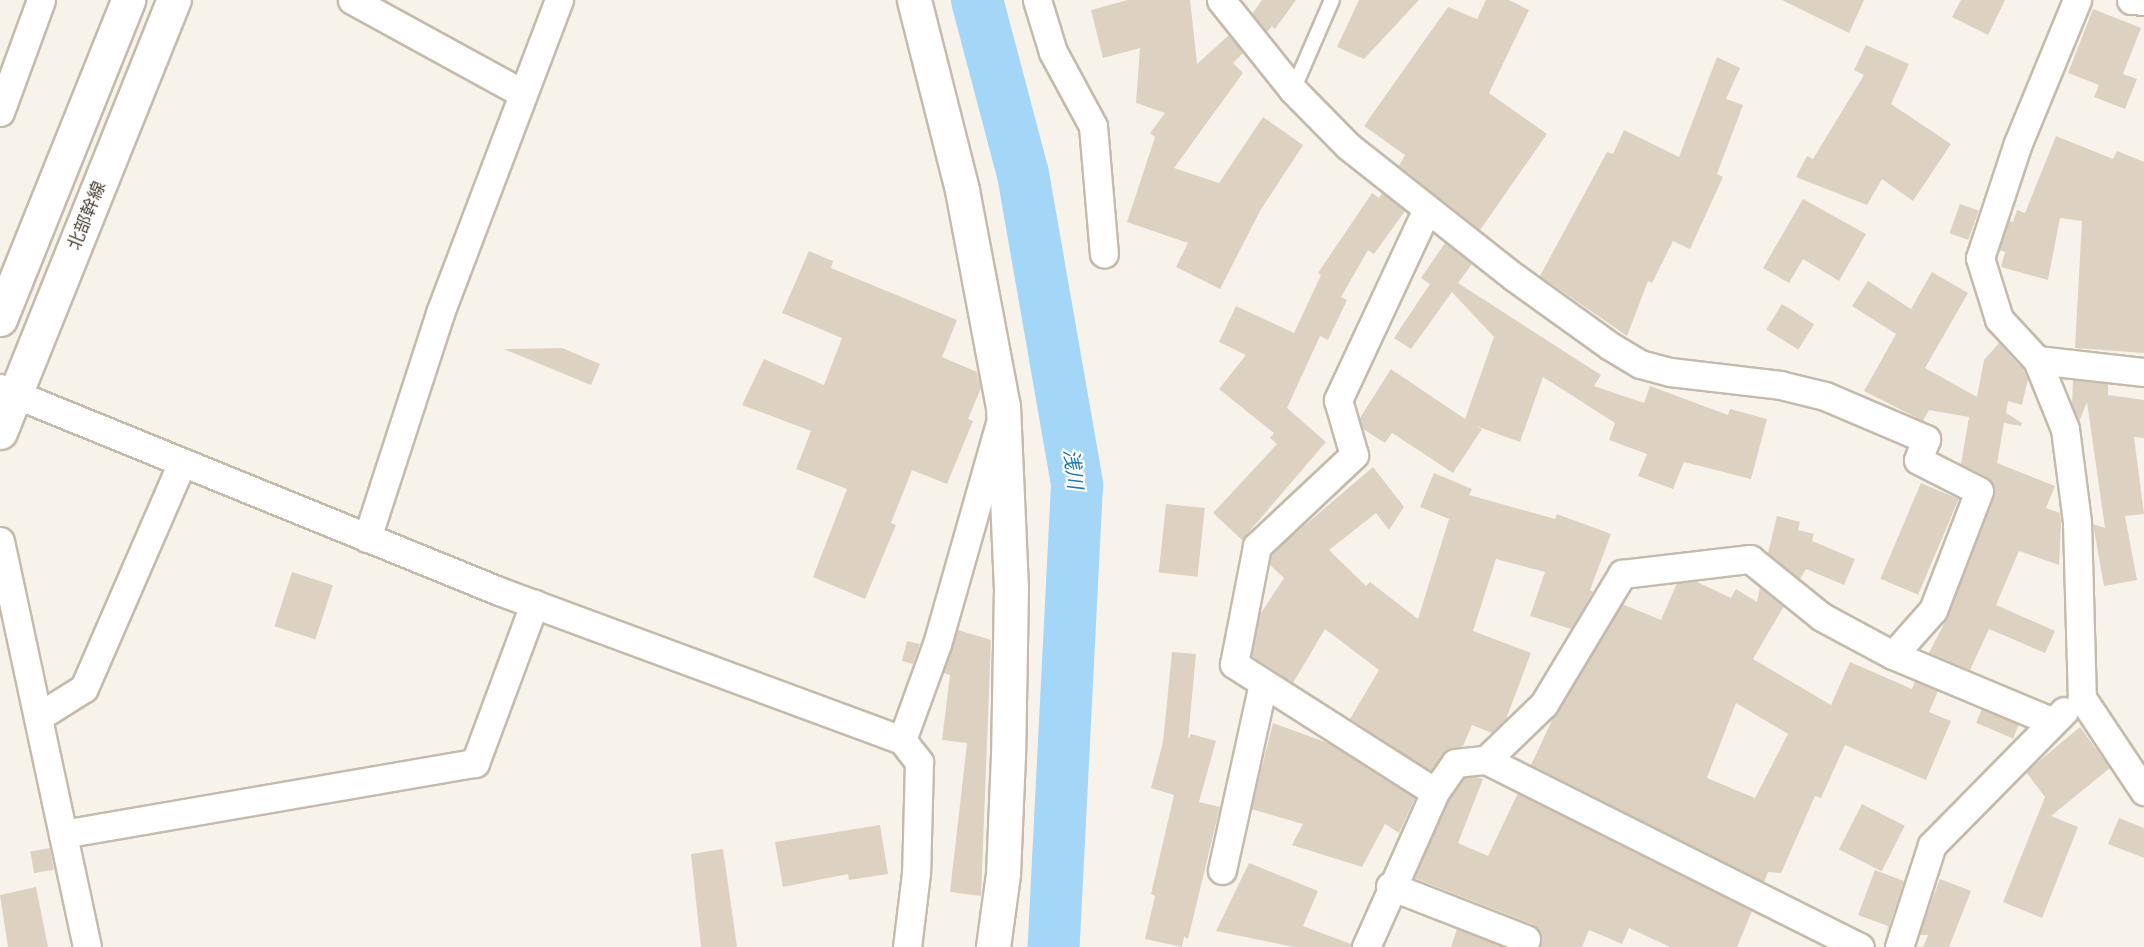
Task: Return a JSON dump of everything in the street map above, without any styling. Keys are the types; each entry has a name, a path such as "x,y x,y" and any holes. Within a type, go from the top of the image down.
{"street":[{"path":"0,112 41,0"},
{"path":"0,318 128,0"},
{"name":"北部幹線","path":"0,432 8,391 174,0"},
{"path":"352,0 522,93"},
{"path":"367,538 440,313 559,0"},
{"path":"914,0 962,190 1003,411 1011,588 1008,755 1003,874 993,947"},
{"path":"1037,0 1053,52 1093,126 1104,254"},
{"path":"1221,0 1293,90 1348,146 1514,277 1640,364 1670,372 1780,385 1824,396 1926,439 1918,460 1979,491 1933,610 1893,655"},
{"path":"2078,0 2018,143 1980,258 1999,318 2037,360 2065,429 2077,522 2082,698 2144,791"},
{"path":"2131,0 2144,1"},
{"path":"1427,209 1338,400 1354,455 1257,546 1234,664 1435,792"},
{"path":"2037,360 2144,372"},
{"path":"8,391 534,604 902,740 919,762 916,873 907,947"},
{"path":"902,740 937,644 1003,411"},
{"path":"38,717 84,688 182,463"},
{"path":"0,541 87,947"},
{"path":"1486,760 1544,704 1622,574 1750,559 1822,616 1893,655 2050,721"},
{"path":"63,834 475,764 534,604"},
{"path":"1222,870 1263,683"},
{"path":"1899,947 1932,845 2050,721 2082,698"},
{"path":"1365,947 1390,886 1435,792 1455,763 1486,760 1860,947"},
{"path":"1390,886 1526,939"}],"lane":[{"path":"1293,90 1332,0"}],"building":[{"path":"1128,0 1190,0 1197,64 1229,35 1243,53 1233,63 1243,73 1174,168 1219,183 1263,117 1303,145 1260,211 1220,289 1176,267 1188,243 1127,222 1155,137 1150,133 1165,113 1136,103 1140,48 1103,58 1091,10"},
{"path":"1262,0 1296,0 1275,29 1272,26 1267,32 1252,14"},
{"path":"1359,0 1419,0 1364,59 1337,47"},
{"path":"1486,0 1509,0 1529,10 1489,93 1547,134 1480,230 1399,166 1405,155 1364,126 1448,7 1477,19"},
{"path":"1782,0 1864,0 1849,33"},
{"path":"1961,0 2005,0 1988,35 1952,17"},
{"path":"2093,9 2141,28 2123,74 2137,79 2125,109 2094,97 2099,85 2068,73"},
{"path":"1866,45 1909,64 1891,104 1951,144 1913,201 1882,179 1867,205 1796,177 1807,156 1813,159 1864,75 1854,70"},
{"path":"1717,57 1740,68 1726,99 1743,105 1717,174 1723,177 1690,249 1673,241 1652,283 1648,281 1627,336 1540,276 1607,152 1613,154 1624,130 1679,157"},
{"path":"2056,136 2113,159 2117,151 2144,162 2144,353 2075,348 2082,221 2060,218 2048,280 2001,267 2005,252 1999,250 2009,221 2013,222 2017,210 2025,213"},
{"path":"1372,193 1379,198 1382,193 1405,211 1374,254 1368,250 1341,297 1347,300 1328,340 1320,336 1287,408 1326,442 1242,540 1213,513 1277,444 1270,438 1274,433 1219,389 1246,355 1219,342 1236,306 1294,333 1321,275 1318,273"},
{"path":"1803,199 1866,234 1839,281 1803,259 1789,283 1763,268"},
{"path":"1960,204 1979,211 1968,240 1949,233"},
{"path":"1445,243 1472,264 1458,283 1601,375 1594,386 1644,403 1650,386 1728,415 1730,409 1767,419 1751,479 1684,462 1673,489 1638,476 1647,454 1609,440 1615,423 1543,377 1520,442 1476,426 1482,429 1453,473 1392,433 1385,443 1363,429 1360,418 1391,369 1465,419 1494,337 1452,292 1411,349 1394,338 1430,284 1421,278"},
{"path":"809,251 833,261 831,268 957,320 942,357 977,372 981,388 968,419 973,421 947,484 912,470 891,523 896,525 865,599 813,577 847,489 796,469 811,431 742,405 764,359 824,385 842,338 782,313"},
{"path":"1932,272 1968,293 1925,368 1977,397 1984,360 1999,343 2023,369 2028,379 2022,405 2008,401 2006,413 2022,423 2021,426 2004,423 1997,463 2055,486 2046,508 2060,513 2061,523 2059,565 2019,551 1996,605 2055,631 2045,653 1989,629 1970,670 1929,653 1948,616 1995,489 1987,477 1961,464 1969,417 1929,410 1923,421 1864,391 1896,334 1852,306 1868,281 1911,309"},
{"path":"1782,304 1814,324 1798,350 1766,329"},
{"path":"562,348 600,364 591,385 504,349"},
{"path":"2073,380 2108,384 2108,395 2144,400 2144,438 2134,437 2144,514 2125,516 2137,580 2104,586 2093,524 2105,528 2087,402 2079,422 2072,404"},
{"path":"1373,467 1404,507 1389,530 1376,513 1329,550 1366,586 1370,582 1418,619 1449,519 1420,507 1434,473 1472,489 1469,495 1555,519 1557,514 1611,534 1590,590 1593,592 1571,629 1530,616 1545,572 1496,559 1473,631 1531,653 1506,719 1492,733 1472,725 1463,746 1447,750 1431,771 1350,719 1379,670 1325,629 1293,683 1252,656 1259,616 1284,578 1269,564 1271,554"},
{"path":"1921,483 1959,499 1918,595 1880,579"},
{"path":"1166,504 1205,508 1198,577 1159,573"},
{"path":"1777,516 1800,522 1798,530 1814,534 1812,541 1855,559 1844,585 1806,569 1800,579 1768,553"},
{"path":"292,572 333,585 315,639 274,626"},
{"path":"1695,581 1731,598 1736,589 1757,602 1760,587 1784,606 1753,659 1831,705 1850,662 1912,689 1915,681 1938,691 1929,712 1951,721 1926,780 1845,745 1821,798 1815,796 1781,873 1768,872 1764,882 1531,765 1554,716 1622,604 1661,620 1677,583","holes":["1736,703 1788,734 1755,798 1707,778"]},
{"path":"958,630 991,640 981,896 950,892 967,743 942,740 950,675 943,673"},
{"path":"907,641 920,644 913,664 902,661"},
{"path":"1172,652 1196,654 1188,739 1191,734 1216,741 1199,802 1220,807 1188,939 1184,937 1182,947 1145,939 1155,896 1151,894 1174,795 1151,788 1163,742"},
{"path":"1982,709 2019,725 2013,738 1976,723"},
{"path":"1273,723 1328,743 1415,798 1399,833 1385,824 1362,867 1292,845 1303,824 1251,809"},
{"path":"2080,727 2110,768 2051,816 2078,827 2042,918 2003,902 2045,797 2026,772"},
{"path":"1464,778 1483,779 1458,843 1488,856 1518,793 1752,911 1737,947 1670,947 1629,928 1622,944 1589,930 1582,947 1539,947 1541,936 1532,924 1414,878 1449,800"},
{"path":"1862,804 1905,826 1882,871 1839,849"},
{"path":"2119,818 2144,828 2144,858 2108,844"},
{"path":"880,825 888,874 849,880 848,874 783,887 775,842"},
{"path":"50,848 54,870 34,873 30,851"},
{"path":"723,849 737,947 701,947 691,854"},
{"path":"1249,863 1318,891 1303,926 1351,944 1351,947 1294,947 1216,931"},
{"path":"1875,870 1904,881 1886,936 1888,926 1858,915"},
{"path":"1940,879 1971,891 1949,947 1923,947 1928,935 1919,935"},
{"path":"36,887 48,947 8,947 0,895"},
{"path":"1457,929 1503,947 1451,947"}],"waterway":[{"name":"浅川","path":"977,0 1023,174 1077,485 1054,947"}]}
